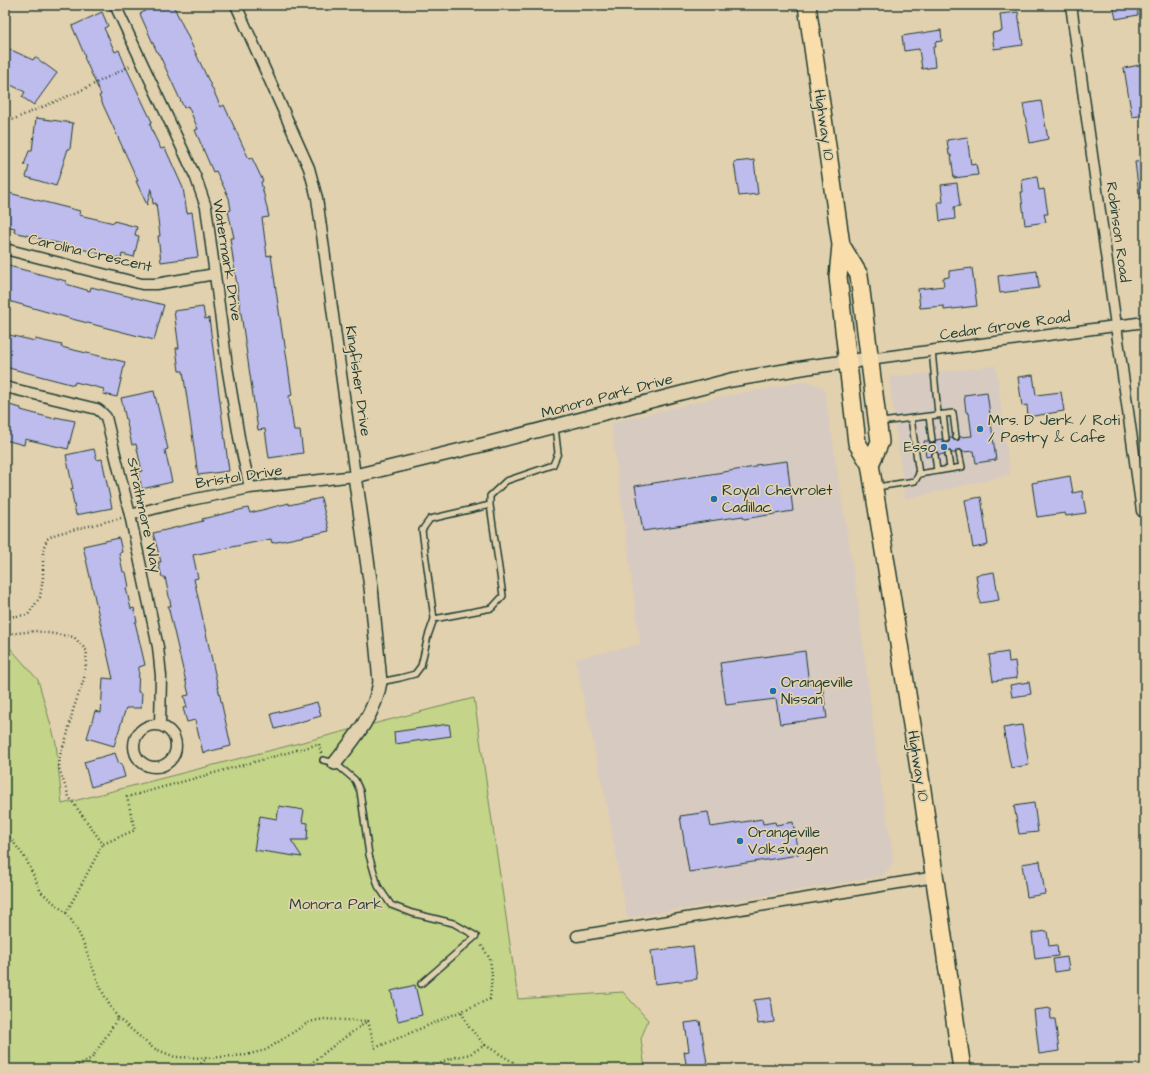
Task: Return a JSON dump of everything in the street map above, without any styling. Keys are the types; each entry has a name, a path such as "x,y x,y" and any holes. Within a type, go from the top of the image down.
{"highway":[{"name":"Highway 10","path":"808,5 841,245 838,277 857,443 870,464 917,754 962,1069"},
{"name":"Highway 10","path":"841,245 859,275 880,442 870,464"}],"street":[{"name":"Watermark Drive","path":"115,5 196,178 206,207 227,366 240,443 250,488"},
{"name":"Kingfisher Drive","path":"236,5 309,168 317,198 355,476 372,587 380,682 378,694 373,708 361,729 329,762"},
{"name":"Robinson Road","path":"1071,5 1142,511"},
{"name":"Carolina Crescent","path":"5,249 142,284 156,284 215,274"},
{"name":"Cedar Grove Road","path":"869,359 1145,322"},
{"name":"Monora Park Drive","path":"355,476 731,380 771,372 869,359"},
{"name":"Strathmore Way","path":"5,387 96,409 101,412 108,422 130,515 158,648 161,676 160,725"},
{"name":"Bristol Drive","path":"130,515 250,488 355,476"},
{"path":"160,725 172,734 176,744 175,751 168,763 161,766 150,766 143,763 138,758 135,749 135,742 137,735 142,730 160,725"},
{"path":"577,936 934,877"}],"lane":[{"path":"932,350 946,439"},
{"path":"878,422 953,413 956,437"},
{"path":"929,416 932,440"},
{"path":"874,488 915,481 919,474 911,418"},
{"path":"434,619 492,608 503,596 490,496 506,481 553,465 558,453 555,426"},
{"path":"919,474 962,467 959,453"},
{"path":"948,454 950,469"},
{"path":"935,455 937,471"},
{"path":"380,682 414,674 421,666 428,636 434,619 422,530 430,519 490,505"},
{"path":"329,762 355,780 360,791 371,861 378,886 391,904 412,913 453,922 476,936 421,984"}],"path":[{"path":"5,123 80,91 141,60"},
{"path":"5,617 28,615 40,597 43,578 42,549 47,539 56,534 130,515"},
{"path":"5,631 8,634 35,631 74,637 87,651 84,679 60,755 59,768 69,797 103,844"},
{"path":"66,913 103,844 135,830 127,797 319,744 329,762"},
{"path":"5,831 26,858 41,892 66,913 74,923 85,944 107,1002 118,1018 153,1048 175,1057 207,1058 246,1055 266,1050 291,1032 310,1022 322,1019 368,1021"},
{"path":"368,1021 375,1048 490,999 492,974 490,959 476,936"},
{"path":"461,1011 469,1027 485,1045 513,1062 520,1069"},
{"path":"68,1069 92,1058 118,1018"},
{"path":"304,1069 368,1021"},
{"path":"430,1069 449,1059 470,1054 485,1045"},
{"path":"194,1069 207,1058"}],"shaded area":[{"path":"996,366 1010,475 905,499 889,377"},
{"path":"807,381 824,388 857,594 878,765 894,861 883,876 627,918 608,811 575,659 640,644 611,423 714,398"}],"green space":[{"name":"Monora Park","path":"5,642 38,680 56,743 62,804 474,698 518,999 623,992 648,1020 641,1039 645,1069 5,1069"}],"building":[{"path":"142,5 173,5 221,107 224,105 249,159 252,158 263,181 261,182 269,217 262,218 267,256 271,255 284,339 292,395 289,396 294,431 300,431 303,453 269,458 265,429 258,430 230,238 234,238 228,211 231,210 229,198 216,171 213,172 195,130 198,129 188,106 184,108 152,41 140,14 145,11"},
{"path":"1113,5 1137,5 1138,15 1116,19"},
{"path":"102,12 108,26 104,28 115,52 119,50 152,122 150,124 154,135 161,149 165,148 183,188 187,213 192,212 198,257 161,262 156,203 153,204 151,188 147,205 136,181 138,181 99,96 101,95 72,26"},
{"path":"1018,12 1023,45 994,49 992,33 1002,31 1000,14"},
{"path":"941,30 942,41 935,42 936,47 933,47 935,67 922,69 919,49 904,51 902,36"},
{"path":"5,47 33,60 35,57 57,73 34,105 22,97 25,92 5,82"},
{"path":"1145,64 1145,115 1132,117 1124,68"},
{"path":"1041,101 1048,139 1030,143 1023,104"},
{"path":"36,118 73,123 70,149 68,149 56,186 26,177 29,166 24,165 29,151 32,151"},
{"path":"967,137 971,165 976,164 978,175 954,178 951,155 949,155 947,140"},
{"path":"754,160 758,194 739,196 734,162"},
{"path":"1145,161 1145,193 1139,194 1135,162"},
{"path":"1037,177 1039,190 1044,189 1048,214 1044,214 1046,222 1025,225 1021,192 1023,192 1022,180"},
{"path":"957,183 960,206 954,207 955,219 940,221 938,202 943,202 941,185"},
{"path":"5,192 80,211 79,215 114,223 114,221 137,227 135,235 139,236 134,257 122,254 121,259 14,232 15,228 5,226"},
{"path":"5,265 66,281 66,284 90,291 91,287 164,305 154,340 5,300"},
{"path":"972,268 977,306 944,310 944,306 920,308 918,289 944,286 943,278 949,277 949,271"},
{"path":"1037,271 1039,288 1000,293 998,276"},
{"path":"203,307 205,319 209,318 229,471 198,475 183,371 179,371 176,348 179,348 174,311"},
{"path":"5,334 62,345 61,347 125,362 117,397 103,394 104,389 75,382 74,385 5,367"},
{"path":"1033,375 1036,395 1061,392 1064,411 1028,417 1027,405 1022,406 1018,377"},
{"path":"154,391 168,449 165,450 172,482 142,489 138,472 142,471 136,444 132,445 121,398"},
{"path":"987,392 996,460 976,463 974,451 963,452 960,449 955,453 948,450 945,451 944,454 939,455 934,451 931,456 926,457 924,441 928,441 932,444 935,443 936,440 942,439 943,442 946,443 949,442 950,438 956,441 959,440 960,437 972,436 969,413 966,412 964,395"},
{"path":"5,404 55,419 55,417 75,421 68,449 25,439 24,445 5,440"},
{"path":"94,449 97,460 102,459 112,508 76,515 71,489 73,489 66,455"},
{"name":"Royal Chevrolet Cadillac","path":"787,461 793,511 744,519 743,516 643,531 635,486 755,467 755,465"},
{"path":"1070,476 1073,493 1082,491 1086,513 1066,516 1065,513 1037,517 1032,483"},
{"path":"981,497 988,545 973,548 965,500"},
{"path":"321,498 329,531 272,543 271,539 193,555 198,578 194,579 231,746 203,753 195,720 187,722 183,708 187,707 184,696 189,695 168,606 171,606 165,577 162,577 158,562 161,562 153,533 248,508 250,513 289,503 289,505"},
{"path":"119,538 122,552 119,553 123,572 126,572 129,587 126,588 131,609 134,608 137,622 135,622 145,665 139,667 138,692 142,693 141,708 126,708 114,746 87,738 95,711 101,713 103,678 113,679 83,546"},
{"path":"994,572 999,600 980,603 976,575"},
{"name":"Orangeville Nissan","path":"805,651 809,684 822,683 827,718 780,724 776,699 726,705 720,663"},
{"path":"1008,652 1009,662 1015,661 1017,678 993,681 989,655"},
{"path":"1029,682 1031,694 1012,697 1010,685"},
{"path":"317,702 321,716 275,729 271,714"},
{"path":"449,724 451,736 395,744 394,732"},
{"path":"1022,725 1029,765 1011,768 1003,728"},
{"path":"115,753 119,764 121,763 125,777 91,787 84,762"},
{"path":"1034,803 1038,832 1019,834 1014,806"},
{"path":"279,806 304,810 302,822 308,823 307,840 291,840 302,857 254,850 260,816 277,819"},
{"name":"Orangeville Volkswagen","path":"708,812 711,827 762,819 763,824 775,822 776,825 793,822 798,855 689,872 680,816"},
{"path":"1040,861 1045,894 1027,897 1022,864"},
{"path":"1047,931 1049,946 1057,945 1058,956 1035,959 1032,933"},
{"path":"693,946 697,979 655,984 651,951"},
{"path":"1067,957 1069,970 1055,972 1053,959"},
{"path":"415,985 422,1015 398,1021 391,991"},
{"path":"771,998 774,1022 758,1024 754,1000"},
{"path":"1050,1008 1051,1019 1055,1019 1059,1051 1039,1054 1034,1010"},
{"path":"700,1021 708,1069 687,1069 684,1052 689,1051 685,1023"}],"place":[{"name":"Mrs. D Jerk / Roti / Pastry & Cafe","path":"980,429"},
{"name":"Esso","path":"944,447"},
{"name":"Royal Chevrolet Cadillac","path":"714,499"},
{"name":"Orangeville Nissan","path":"773,691"},
{"name":"Orangeville Volkswagen","path":"740,841"}]}
